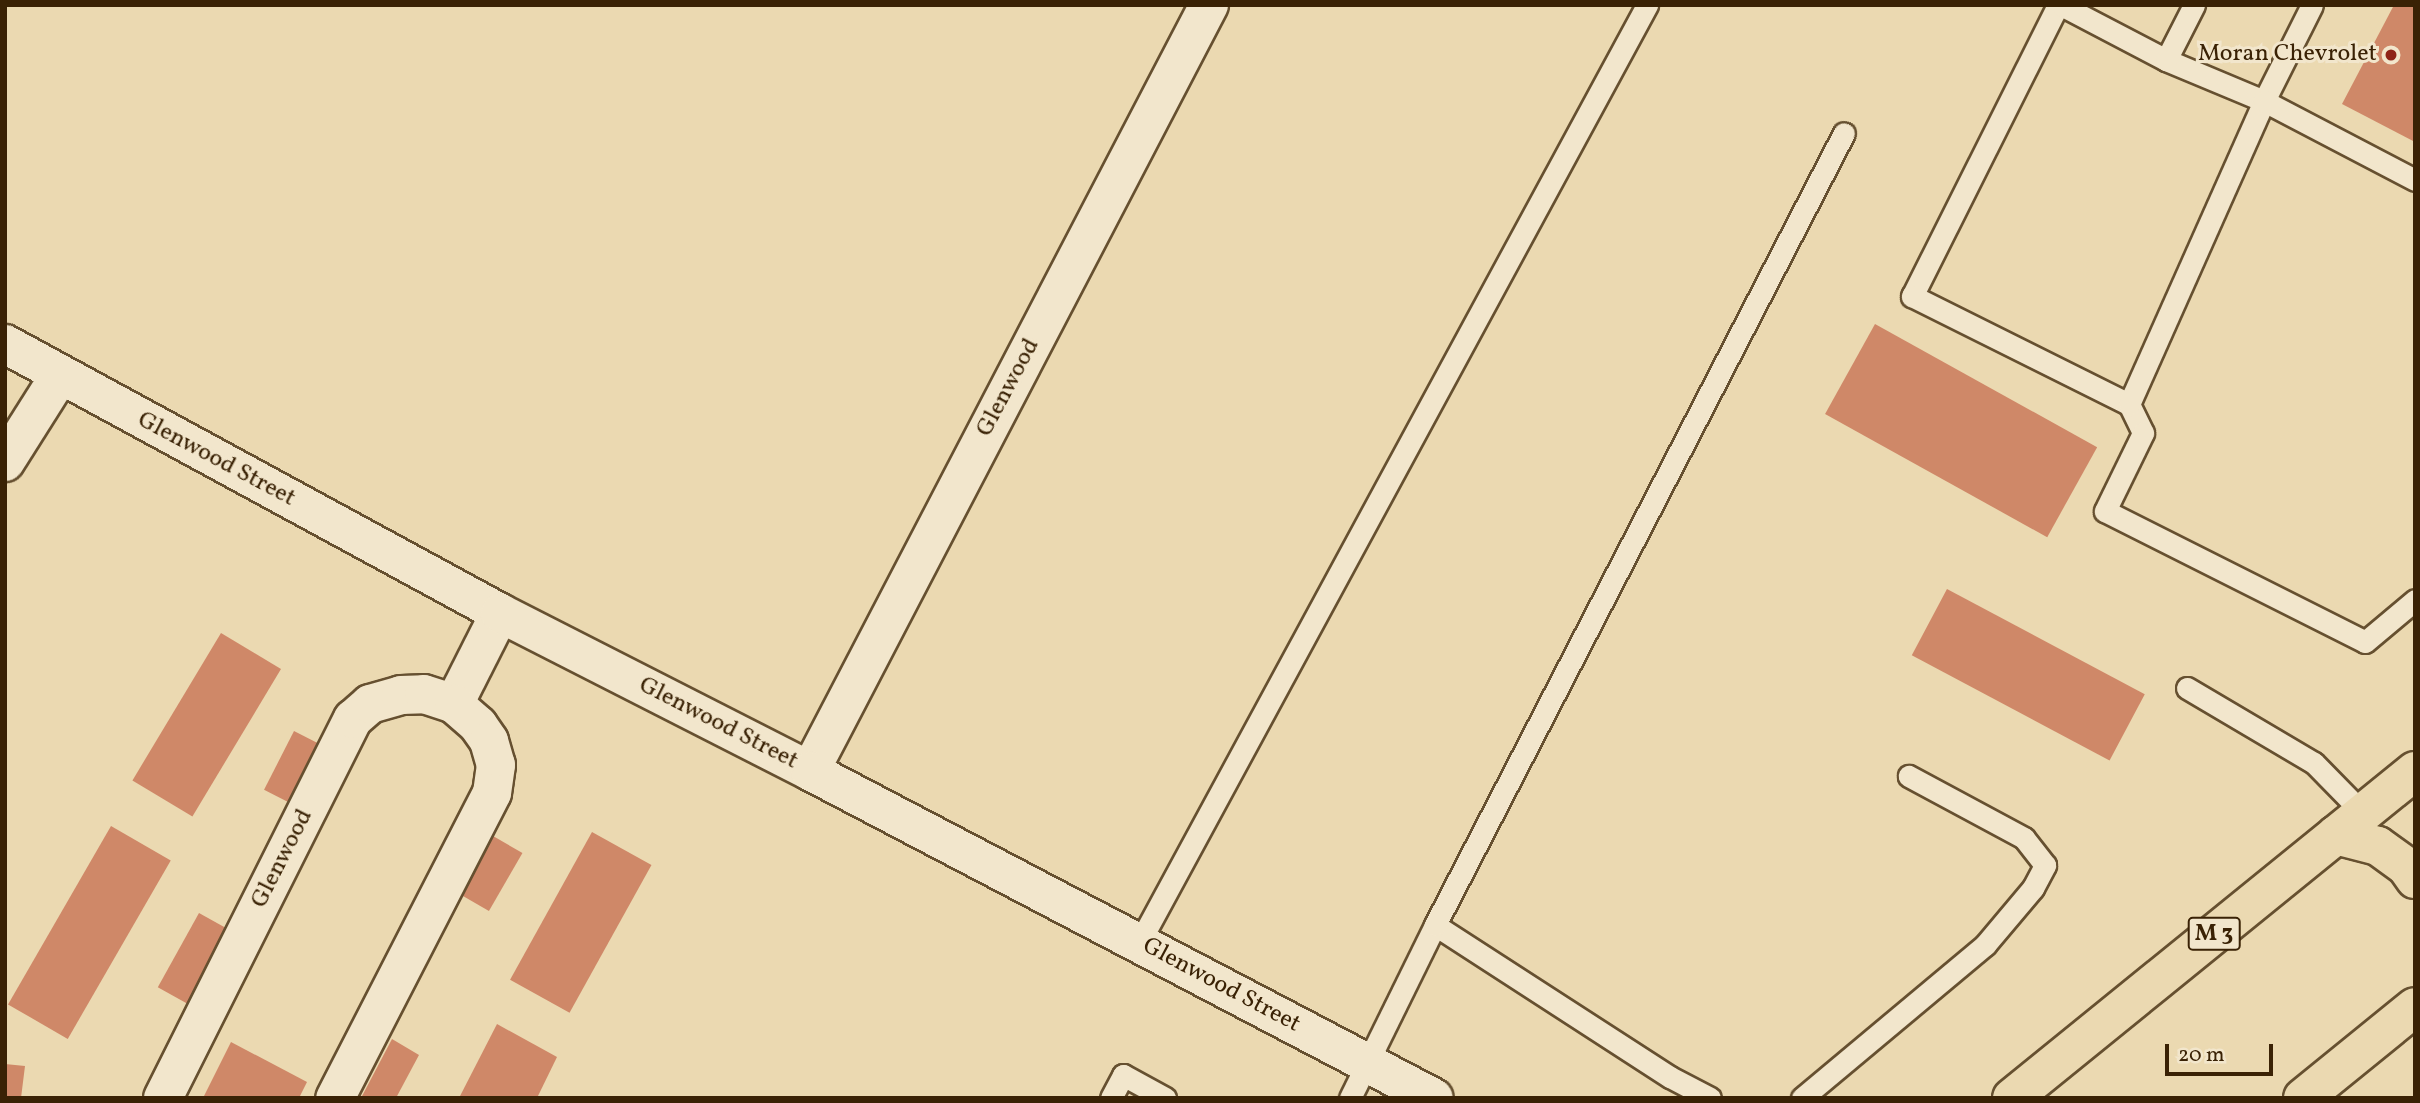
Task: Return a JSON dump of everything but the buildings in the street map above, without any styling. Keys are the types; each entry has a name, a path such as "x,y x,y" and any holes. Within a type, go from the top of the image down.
{"main road":[{"name":"M 3","path":"2012,1098 2415,771"},
{"path":"2350,824 2406,866 2415,879"},
{"path":"2303,1098 2415,1007"}],"street":[{"name":"Glenwood","path":"810,771 1209,5"},
{"name":"Glenwood Street","path":"5,344 500,613 810,771 1434,1098"},
{"path":"5,462 60,375"},
{"path":"454,704 500,613"},
{"name":"Glenwood","path":"163,1098 353,719 370,704 401,695 424,694 454,704 478,724 488,741 496,765 492,793 335,1098"}],"lane":[{"path":"1139,943 1647,5"},
{"path":"2415,180 2264,101 2166,60 2060,5 1912,296 2129,404 2143,433 2105,511 2365,642 2415,600"},
{"path":"2166,60 2194,5"},
{"path":"2129,404 2264,101 2312,5"},
{"path":"1350,1098 1435,925 1844,133"},
{"path":"2187,688 2314,763 2350,824"},
{"path":"1802,1098 1985,944 2033,888 2045,865 2024,838 1909,776"},
{"path":"1435,925 1670,1077 1710,1098"},
{"path":"1111,1098 1123,1075 1165,1098"}],"place":[{"name":"Moran Chevrolet","path":"2391,55"}]}
